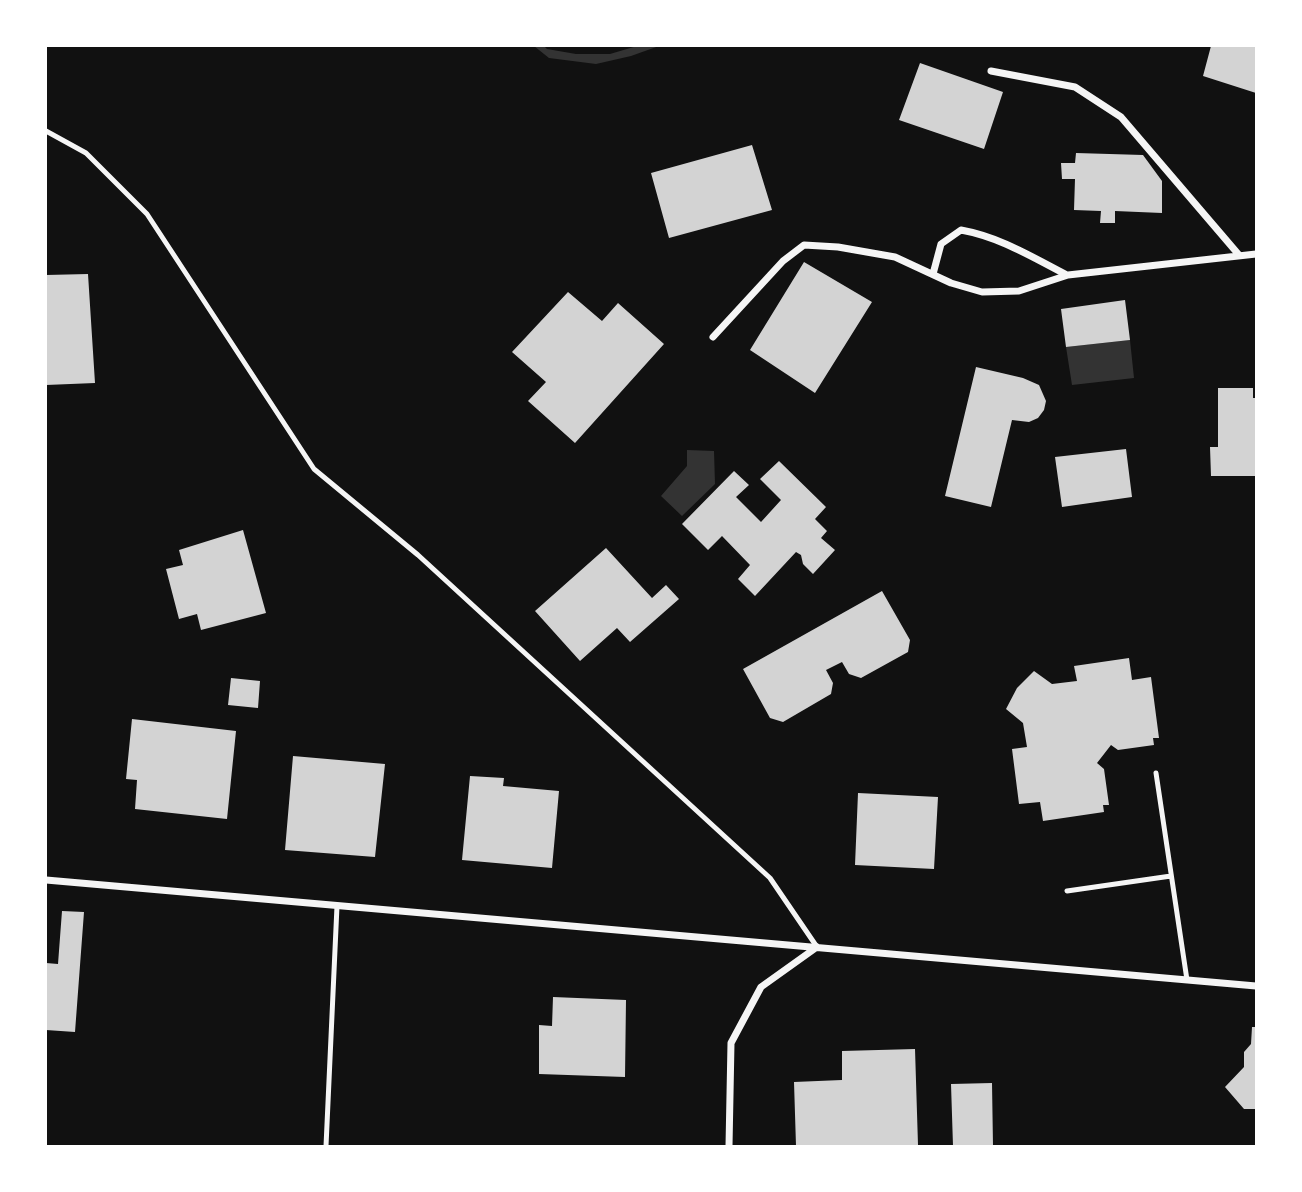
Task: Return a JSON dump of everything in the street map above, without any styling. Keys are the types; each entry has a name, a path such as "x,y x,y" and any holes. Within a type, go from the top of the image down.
{"street":[{"path":"991,71 1075,87 1121,117 1239,256"},
{"path":"933,274 941,244 961,230 994,239 1068,275"},
{"path":"713,337 783,261 804,246 838,247 895,257 951,283 982,292 1018,291 1068,275 1256,254"},
{"path":"46,880 1256,986"},
{"path":"729,1146 731,1043 761,987 817,947"}],"lane":[{"path":"46,131 86,153 147,214 314,469 418,555 770,878 817,947"},
{"path":"1156,773 1187,980"},
{"path":"1067,891 1171,876"},
{"path":"326,1146 337,906"}],"shaded area":[{"path":"534,46 576,54 610,54 637,46 659,46 596,64 549,58"},
{"path":"1130,340 1134,378 1072,385 1066,347"},
{"path":"687,450 714,451 715,484 682,516 661,496 687,466"}],"building":[{"path":"1211,46 1256,46 1256,93 1203,76"},
{"path":"920,63 1003,92 984,149 899,120"},
{"path":"752,145 772,210 669,238 651,173"},
{"path":"1076,153 1143,155 1162,181 1162,213 1115,211 1115,223 1100,223 1101,211 1074,210 1075,179 1062,179 1061,163 1075,163"},
{"path":"804,262 872,302 815,393 750,350"},
{"path":"88,274 95,383 46,385 46,275"},
{"path":"568,292 602,321 618,303 664,344 575,443 528,401 546,382 512,352"},
{"path":"1125,300 1130,340 1066,347 1061,309"},
{"path":"976,367 1023,378 1039,385 1046,401 1038,418 1029,422 1012,420 991,507 945,496"},
{"path":"1218,388 1253,388 1253,398 1256,398 1256,476 1211,476 1210,447 1218,447"},
{"path":"1126,449 1132,497 1062,507 1055,457"},
{"path":"779,461 826,507 815,519 827,531 821,538 835,550 813,574 803,564 801,555 796,552 755,596 738,579 750,565 722,536 708,550 682,524 734,471 749,485 736,497 761,522 781,500 760,479"},
{"path":"243,530 266,613 201,630 197,614 179,619 166,569 183,565 179,550"},
{"path":"606,548 652,598 666,585 679,599 630,642 617,628 580,661 535,611"},
{"path":"882,591 910,640 908,652 861,678 849,674 842,662 826,670 833,683 831,694 783,722 770,718 743,669"},
{"path":"1129,658 1132,680 1151,677 1159,738 1153,738 1154,745 1118,750 1111,745 1097,763 1104,769 1109,805 1103,805 1104,812 1043,821 1040,802 1019,804 1012,749 1027,747 1023,723 1006,709 1017,688 1034,671 1052,684 1077,681 1074,666"},
{"path":"231,678 260,681 258,708 228,705"},
{"path":"132,719 236,731 227,819 135,809 137,780 126,779"},
{"path":"293,756 385,764 375,857 285,850"},
{"path":"470,776 504,778 503,786 559,791 552,868 462,860"},
{"path":"858,793 938,797 934,869 855,865"},
{"path":"62,911 84,912 75,1032 46,1030 46,963 58,964"},
{"path":"553,997 626,1000 625,1077 539,1074 539,1025 552,1026"},
{"path":"1252,1027 1256,1027 1256,1109 1244,1109 1225,1087 1244,1067 1244,1052 1251,1044"},
{"path":"915,1049 918,1145 796,1146 794,1082 842,1080 842,1051"},
{"path":"992,1083 993,1146 953,1146 951,1084"}]}
